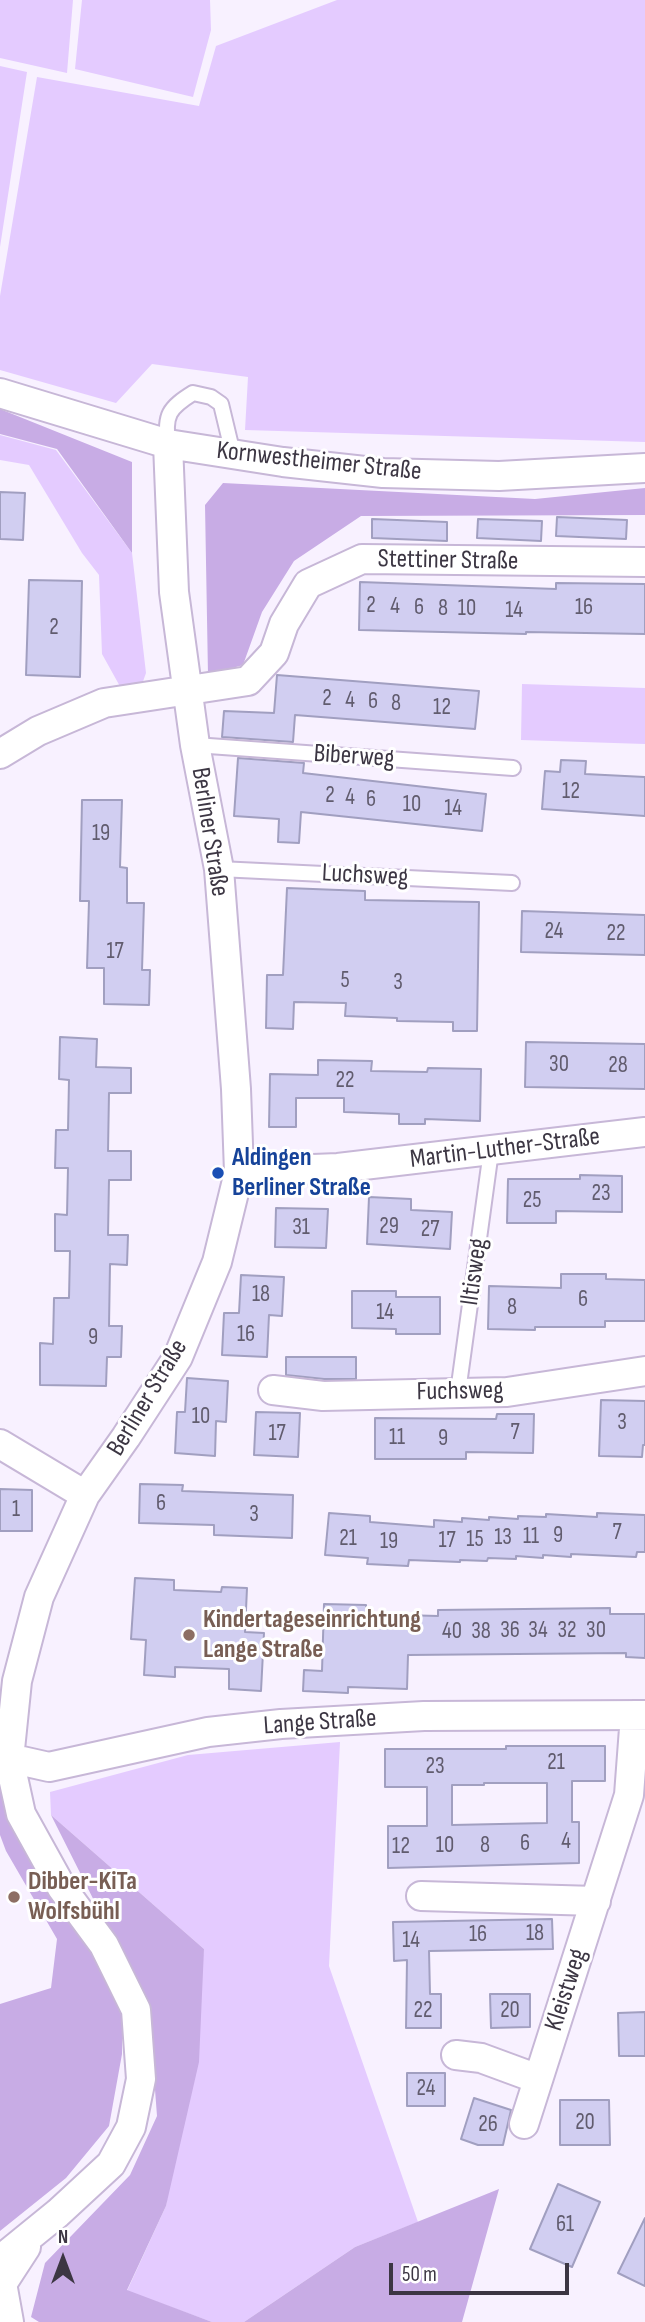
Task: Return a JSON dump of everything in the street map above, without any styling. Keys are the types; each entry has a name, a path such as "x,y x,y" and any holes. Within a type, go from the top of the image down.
{"street":[{"name":"Kornwestheimer Straße","path":"0,393 168,444 383,473 499,476 645,468"},
{"name":"Berliner Straße","path":"9,2322 1,2277 37,2230 111,2164 131,2127 141,2080 136,2010 104,1945 62,1888 21,1814 5,1758 17,1681 38,1597 85,1494 178,1357 217,1262 239,1172 236,1089 219,869 195,745 174,592 168,444"},
{"name":"Stettiner Straße","path":"0,754 38,731 104,703 247,681 274,653 284,624 307,584 362,559 645,562"},
{"name":"Martin-Luther-Straße","path":"239,1172 338,1168 645,1132"},
{"name":"Fuchsweg","path":"273,1390 323,1396 507,1392 645,1370"},
{"path":"0,1444 85,1494"},
{"name":"Lange Straße","path":"5,1758 48,1768 208,1732 281,1724 424,1716 640,1715"},
{"name":"Kleistweg","path":"524,2124 629,1795 640,1715"},
{"path":"421,1896 596,1901"},
{"path":"456,2055 481,2057 538,2079"}],"lane":[{"path":"168,444 165,423 174,404 193,393 211,397 221,404 233,454"},
{"name":"Biberweg","path":"195,745 513,768"},
{"name":"Luchsweg","path":"219,869 512,883"},
{"name":"Iltisweg","path":"458,1392 491,1152"}],"shaded area":[{"path":"0,0 73,0 67,73 0,58"},
{"path":"82,0 210,0 211,30 193,97 75,69"},
{"path":"337,0 645,0 645,442 245,430 248,377 152,364 116,403 0,370 0,296 37,77 199,106 216,46"},
{"path":"0,66 27,72 0,247"},
{"path":"0,409 132,462 132,553 57,449 0,434"},
{"path":"0,435 56,450 132,553 146,673 141,687 122,690 102,654 99,575 82,553 29,465 0,460"},
{"path":"223,483 535,499 645,488 645,515 361,516 294,561 262,612 243,665 208,675 205,505"},
{"path":"522,684 645,688 645,744 521,740"},
{"path":"340,1742 329,1966 418,2222 355,2247 244,2322 212,2322 127,2291 166,2206 204,1949 51,1815 50,1792 188,1755"},
{"path":"0,1786 36,1874 95,1954 122,2017 122,2054 109,2126 66,2178 0,2231 0,2004 51,1988 57,1939 6,1851 0,1835"},
{"path":"51,1815 204,1949 199,2062 166,2206 127,2290 212,2322 39,2322 31,2317 45,2263 130,2175 157,2116 149,2010"},
{"path":"499,2189 462,2322 244,2322 355,2247"}],"building":[{"path":"0,492 25,493 23,540 0,539"},
{"path":"557,517 627,520 626,539 556,536"},
{"path":"372,519 447,522 447,541 372,538"},
{"path":"478,519 542,521 541,541 477,538"},
{"path":"29,580 82,581 80,677 26,675"},
{"path":"360,582 556,589 556,583 645,584 645,634 359,630"},
{"path":"277,675 479,691 475,729 295,715 293,742 222,737 224,711 274,713"},
{"path":"238,758 304,763 303,773 486,794 482,831 301,812 299,843 278,842 279,819 234,816"},
{"path":"561,760 586,761 585,774 645,777 645,816 542,809 545,771 560,772"},
{"path":"82,800 122,800 120,867 127,868 127,903 144,903 142,970 150,970 149,1005 104,1004 104,968 87,968 89,901 80,901"},
{"path":"287,888 365,891 365,900 479,902 477,1031 453,1031 453,1022 397,1021 397,1018 345,1016 346,1003 294,1002 293,1029 266,1028 267,975 283,975"},
{"path":"522,911 645,915 645,955 521,952"},
{"path":"60,1037 97,1039 96,1067 131,1068 131,1093 109,1093 108,1151 131,1151 131,1180 109,1180 108,1235 128,1235 127,1265 110,1264 109,1326 122,1326 121,1357 107,1357 106,1386 40,1385 40,1343 53,1344 54,1298 69,1298 70,1251 55,1251 55,1214 67,1215 68,1168 55,1168 56,1130 68,1130 69,1080 59,1079"},
{"path":"526,1042 645,1044 645,1089 525,1087"},
{"path":"318,1060 372,1061 371,1071 481,1069 480,1121 425,1119 425,1124 399,1124 399,1114 344,1112 344,1098 296,1098 296,1127 269,1127 270,1074 318,1075"},
{"path":"580,1175 622,1176 622,1212 556,1211 556,1223 507,1223 508,1179 580,1179"},
{"path":"369,1197 411,1199 411,1210 452,1212 450,1249 367,1244"},
{"path":"276,1208 328,1209 326,1248 275,1247"},
{"path":"561,1274 606,1274 606,1279 645,1280 645,1321 605,1321 605,1327 488,1329 489,1286 561,1288"},
{"path":"241,1275 284,1277 282,1316 269,1315 267,1357 222,1355 224,1313 239,1313"},
{"path":"352,1291 396,1291 396,1297 440,1297 440,1334 396,1334 396,1329 352,1328"},
{"path":"286,1357 356,1357 356,1379 286,1375"},
{"path":"187,1378 228,1381 226,1422 216,1421 215,1456 175,1453 177,1412 185,1412"},
{"path":"601,1400 645,1401 645,1445 642,1457 599,1456"},
{"path":"256,1412 300,1413 298,1457 254,1455"},
{"path":"497,1414 534,1414 533,1453 466,1452 466,1459 375,1459 375,1418 496,1419"},
{"path":"140,1484 183,1485 182,1491 293,1495 292,1538 214,1535 214,1525 139,1523"},
{"path":"0,1489 32,1490 32,1531 0,1531"},
{"path":"329,1513 370,1516 370,1522 434,1527 434,1520 462,1522 462,1518 518,1519 518,1516 546,1517 546,1514 597,1517 597,1513 645,1515 645,1552 637,1552 636,1557 571,1554 571,1557 516,1556 516,1559 488,1558 487,1561 460,1562 409,1560 408,1566 367,1564 368,1558 325,1555"},
{"name":"Kindertageseinrichtung Lange Straße","path":"135,1578 174,1580 174,1590 221,1592 222,1587 247,1588 245,1632 264,1633 261,1691 229,1689 229,1669 175,1667 175,1677 144,1675 146,1640 131,1639"},
{"path":"324,1604 366,1605 366,1614 438,1616 438,1610 610,1608 610,1614 645,1614 645,1658 626,1657 626,1653 408,1655 407,1689 348,1687 348,1693 303,1691 304,1670 322,1671"},
{"path":"506,1746 605,1746 605,1781 572,1781 572,1822 579,1822 579,1863 388,1868 388,1826 427,1826 427,1787 385,1787 385,1749 506,1749","holes":["547,1783 547,1823 452,1825 452,1785"]},
{"path":"552,1919 553,1949 429,1951 430,1994 441,1994 441,2028 406,2028 407,1960 394,1961 393,1922"},
{"path":"490,1994 530,1994 530,2027 491,2028"},
{"path":"645,2012 645,2056 619,2056 618,2013"},
{"path":"407,2073 445,2073 445,2106 407,2106"},
{"path":"474,2098 511,2110 503,2145 478,2145 461,2139"},
{"path":"560,2100 609,2100 610,2145 560,2145"},
{"path":"558,2184 600,2202 572,2267 530,2249"},
{"path":"645,2218 645,2286 618,2273"}],"place":[{"name":"Aldingen Berliner Straße","path":"218,1173"},
{"name":"Kindertageseinrichtung Lange Straße","path":"189,1635"},
{"name":"Dibber-KiTa Wolfsbühl","path":"14,1897"}]}
